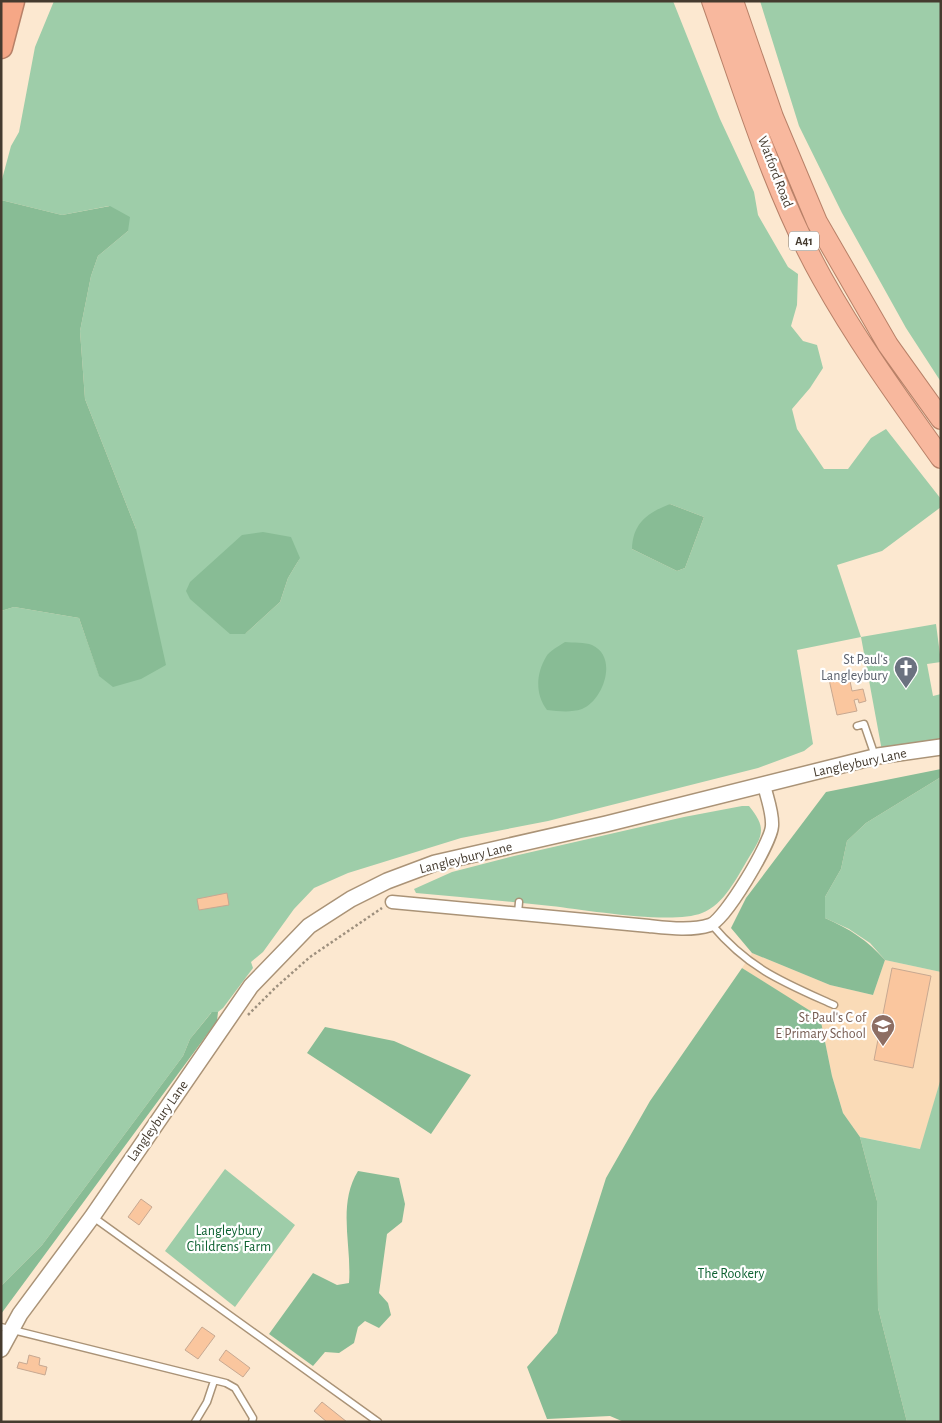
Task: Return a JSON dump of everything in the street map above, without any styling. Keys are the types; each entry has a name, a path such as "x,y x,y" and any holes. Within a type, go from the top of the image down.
{"highway":[{"path":"1,48 14,1"},
{"name":"Watford Road","path":"712,1 784,198 822,277 869,357 941,458"},
{"name":"Watford Road","path":"733,1 776,126 817,222 888,345 941,419"}],"street":[{"name":"Langleybury Lane","path":"1,1350 6,1328 92,1217 251,986 309,926 344,903 388,881 435,864 875,757 941,747"},
{"path":"392,902 519,908 649,926 679,928 712,925 721,917 738,892 767,843 772,828 764,785"}],"lane":[{"path":"857,726 864,724 875,757"},
{"path":"712,925 751,964 773,977 834,1005"},
{"path":"92,1217 378,1422"},
{"path":"6,1328 226,1383 235,1388 253,1418 252,1422"},
{"path":"195,1422 207,1402 214,1381"}],"path":[{"path":"242,1021 310,957 392,902"}],"shaded area":[{"name":"St Paul's C of E Primary School","path":"752,953 830,985 873,995 885,960 941,972 941,1078 921,1149 860,1137 843,1113 832,1076 820,1018 742,968"}],"green space":[{"path":"54,1 673,1 720,119 754,192 758,215 788,267 798,274 797,305 791,326 803,341 817,345 823,368 810,388 792,409 797,429 824,469 848,469 871,438 886,429 941,499 941,507 882,551 837,565 861,637 797,650 813,744 804,751 758,768 548,821 461,838 348,873 314,888 294,909 263,952 251,962 253,968 223,1008 218,1012 211,1013 190,1039 183,1056 42,1245 1,1286 1,611 14,607 79,618 99,675 136,529 85,399 80,331 91,276 98,256 128,231 109,206 62,215 1,200 1,183 11,146 19,132 35,47","holes":["670,504 704,517 685,568 677,571 632,549","300,558 288,578 280,602 245,634"]},
{"path":"760,1 941,1 941,382 906,328 842,213 799,126"},
{"path":"1,200 62,215 110,206 130,217 128,231 98,256 91,276 80,331 85,399 136,529 166,665 141,679 113,687 99,676 79,618 14,607 1,611"},
{"path":"670,504 704,517 685,568 677,571 632,549 635,532 643,520 654,511"},
{"path":"263,532 291,537 300,558 288,578 280,602 245,634 230,634 190,599 186,591 190,582 242,535"},
{"name":"St Paul's Langleybury","path":"936,624 941,662 927,664 933,696 941,694 941,740 882,751 861,637"},
{"path":"565,642 589,644 600,651 605,659 605,678 602,688 596,697 582,709 569,711 547,710 540,697 538,684 540,670 547,655"},
{"path":"941,769 941,777 866,823 847,841 841,869 825,897 825,918 858,936 885,960 873,995 830,985 752,953 731,928 746,898 826,792"},
{"path":"941,777 941,972 885,960 870,943 849,929 825,918 825,897 841,869 847,841 866,823"},
{"path":"749,806 759,821 761,832 759,838 729,890 717,904 702,913 671,918 629,916 534,904 416,893 414,889 452,872 514,856 684,817"},
{"name":"The Rookery","path":"742,968 820,1017 832,1076 843,1113 860,1137 877,1201 878,1308 907,1422 624,1422 610,1416 547,1419 527,1367 557,1333 606,1178 650,1101"},
{"path":"212,1012 218,1012 217,1021 1,1314 1,1286 42,1245 183,1056 190,1039"},
{"path":"325,1027 394,1041 471,1075 431,1134 307,1053"},
{"path":"941,1078 941,1422 907,1422 878,1308 877,1201 860,1137 920,1149"},
{"name":"Langleybury Childrens' Farm","path":"225,1169 295,1225 235,1307 165,1251"},
{"path":"358,1171 399,1178 405,1204 402,1222 387,1234 379,1293 388,1303 391,1315 379,1328 365,1321 358,1327 354,1343 339,1353 325,1352 313,1366 269,1334 313,1273 337,1285 349,1283 348,1198"}],"building":[{"path":"848,671 852,691 863,689 866,701 859,703 858,699 854,700 857,711 837,715 828,675"},
{"path":"227,893 229,905 199,910 197,899"},
{"path":"892,968 931,976 913,1068 874,1060"},
{"path":"141,1199 152,1207 139,1225 128,1217"},
{"path":"202,1327 215,1336 198,1359 185,1350"},
{"path":"226,1350 250,1368 243,1377 219,1360"},
{"path":"29,1355 40,1358 39,1365 47,1367 45,1375 17,1368 19,1362 27,1364"},
{"path":"322,1402 347,1422 327,1422 314,1411"}],"place":[{"name":"St Paul's Langleybury","path":"906,689"},
{"name":"St Paul's C of E Primary School","path":"883,1047"}]}
